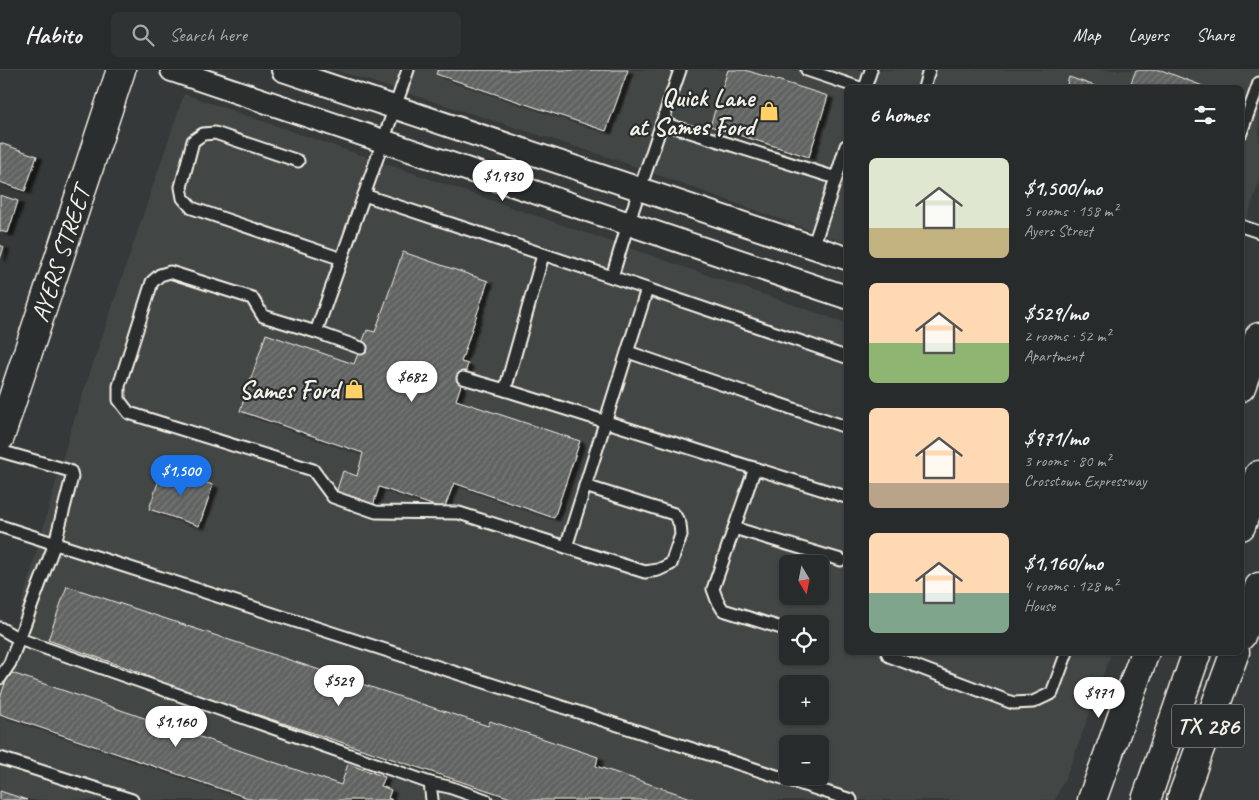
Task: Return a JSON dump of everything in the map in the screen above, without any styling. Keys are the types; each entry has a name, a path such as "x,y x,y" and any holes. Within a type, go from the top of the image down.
{"main road":[{"name":"AYERS STREET","path":"0,437 121,70"},
{"path":"1244,380 1259,337"},
{"path":"1244,518 1259,475"},
{"path":"1244,628 1259,587"},
{"path":"1092,800 1144,655"},
{"path":"1146,800 1196,655"},
{"name":"TX 286","path":"1181,800 1234,655"}],"street":[{"path":"172,70 844,297"},
{"path":"283,70 844,257"}],"lane":[{"path":"316,332 408,70"},
{"path":"612,278 628,224 680,70"},
{"path":"806,70 851,85"},
{"path":"867,85 871,70"},
{"path":"925,85 930,70"},
{"path":"1244,124 1259,83"},
{"path":"662,123 836,178"},
{"path":"298,161 215,133 203,134 193,141 181,187 183,198 192,208 342,259"},
{"path":"813,247 844,152"},
{"path":"364,195 844,356"},
{"path":"1244,227 1259,232"},
{"path":"505,390 543,254"},
{"path":"360,348 263,316 252,298 170,272 160,274 152,282 119,386 120,400 129,413 313,470 333,497 376,512 459,513 645,572 658,570 671,564 681,534 680,524 674,514 585,486"},
{"path":"566,547 647,289"},
{"path":"628,352 844,426"},
{"path":"464,378 844,496"},
{"path":"0,451 72,472 55,543 20,639 10,663 0,678"},
{"path":"754,468 714,589 716,600 723,610 779,627"},
{"path":"0,526 851,800"},
{"path":"734,528 841,560"},
{"path":"0,628 20,639 430,783 449,787 486,800"},
{"path":"888,655 1013,703 1033,702 1052,693 1065,655"},
{"path":"0,758 132,800"},
{"path":"430,783 432,800"}],"shaded area":[{"path":"335,70 1259,70 1259,182 1244,227 1244,85 844,85 844,242 614,159"},
{"path":"184,94 844,322 844,655 1110,655 1072,762 1055,800 0,800 0,674 10,646 71,429"}],"building":[{"path":"438,70 628,70 606,131 436,74"},
{"name":"Quick Lane at Sames Ford","path":"728,70 745,70 828,96 809,157 710,126"},
{"path":"1136,70 1161,70 1200,85 1130,85"},
{"path":"1069,77 1092,85 1067,85"},
{"path":"0,143 37,156 25,191 0,182"},
{"path":"0,195 18,201 8,233 0,231"},
{"path":"0,245 4,247 0,259"},
{"name":"Sames Ford","path":"403,252 488,281 461,362 468,364 456,400 580,441 554,518 454,483 444,509 379,487 373,506 336,493 343,471 357,476 363,453 240,411 266,334 354,364 367,330 375,332"},
{"path":"163,468 213,485 199,526 149,509"},
{"path":"67,586 488,726 490,721 598,757 596,766 697,800 517,800 161,683 139,672 48,640"},
{"path":"9,672 341,785 348,764 385,777 381,786 391,790 388,798 392,800 254,800 0,714 0,698"},
{"path":"0,791 27,800 0,800"}],"place":[{"name":"Quick Lane at Sames Ford","path":"769,111"},
{"name":"Sames Ford","path":"354,389"}]}
